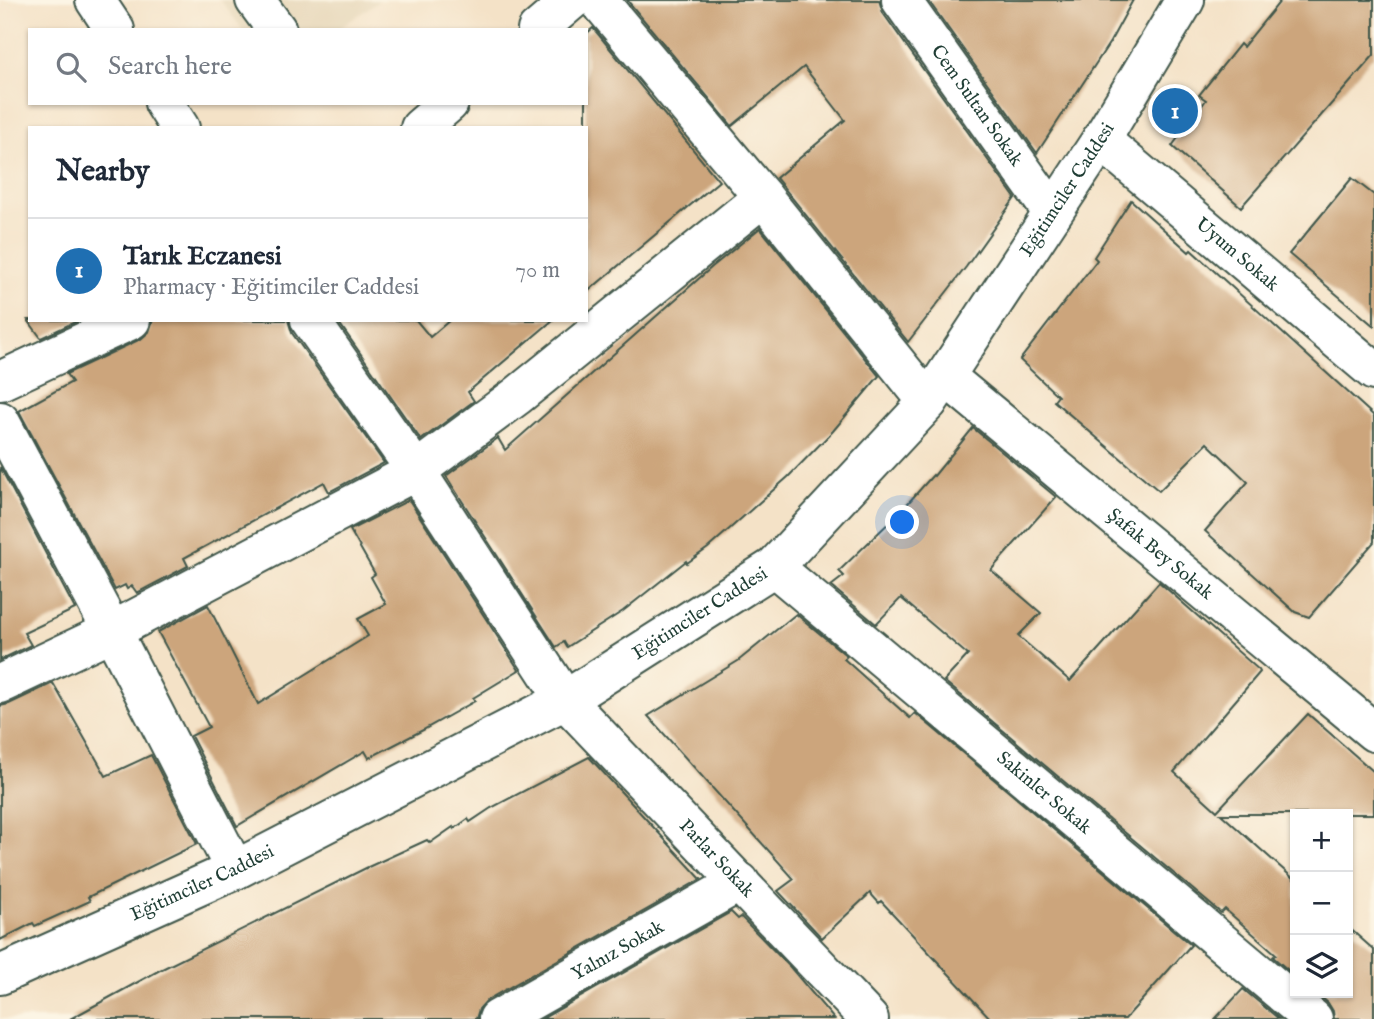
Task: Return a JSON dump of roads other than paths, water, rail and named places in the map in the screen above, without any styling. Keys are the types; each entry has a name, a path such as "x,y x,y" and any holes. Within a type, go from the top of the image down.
{"street":[{"path":"95,0 114,28"},
{"path":"255,0 276,28"},
{"path":"539,28 572,0"},
{"name":"Şafak Bey Sokak","path":"598,0 763,197 937,390 1374,732"},
{"name":"Cem Sultan Sokak","path":"901,0 1052,212"},
{"name":"Eğitimciler Caddesi","path":"0,975 236,870 565,700 774,567 937,390 1101,140 1185,0"},
{"path":"165,105 179,126"},
{"path":"422,126 447,105"},
{"name":"Uyum Sokak","path":"1101,140 1374,371"},
{"path":"0,684 112,631 416,471 517,396 763,197"},
{"path":"0,381 127,322"},
{"name":"Parlar Sokak","path":"311,322 416,471 565,700 869,1019"},
{"path":"0,421 236,870"},
{"name":"Sakinler Sokak","path":"774,567 1313,1019"},
{"name":"Yalnız Sokak","path":"498,1019 740,882"}],"place":[{"name":"Tarık Eczanesi","path":"1175,111"}]}
